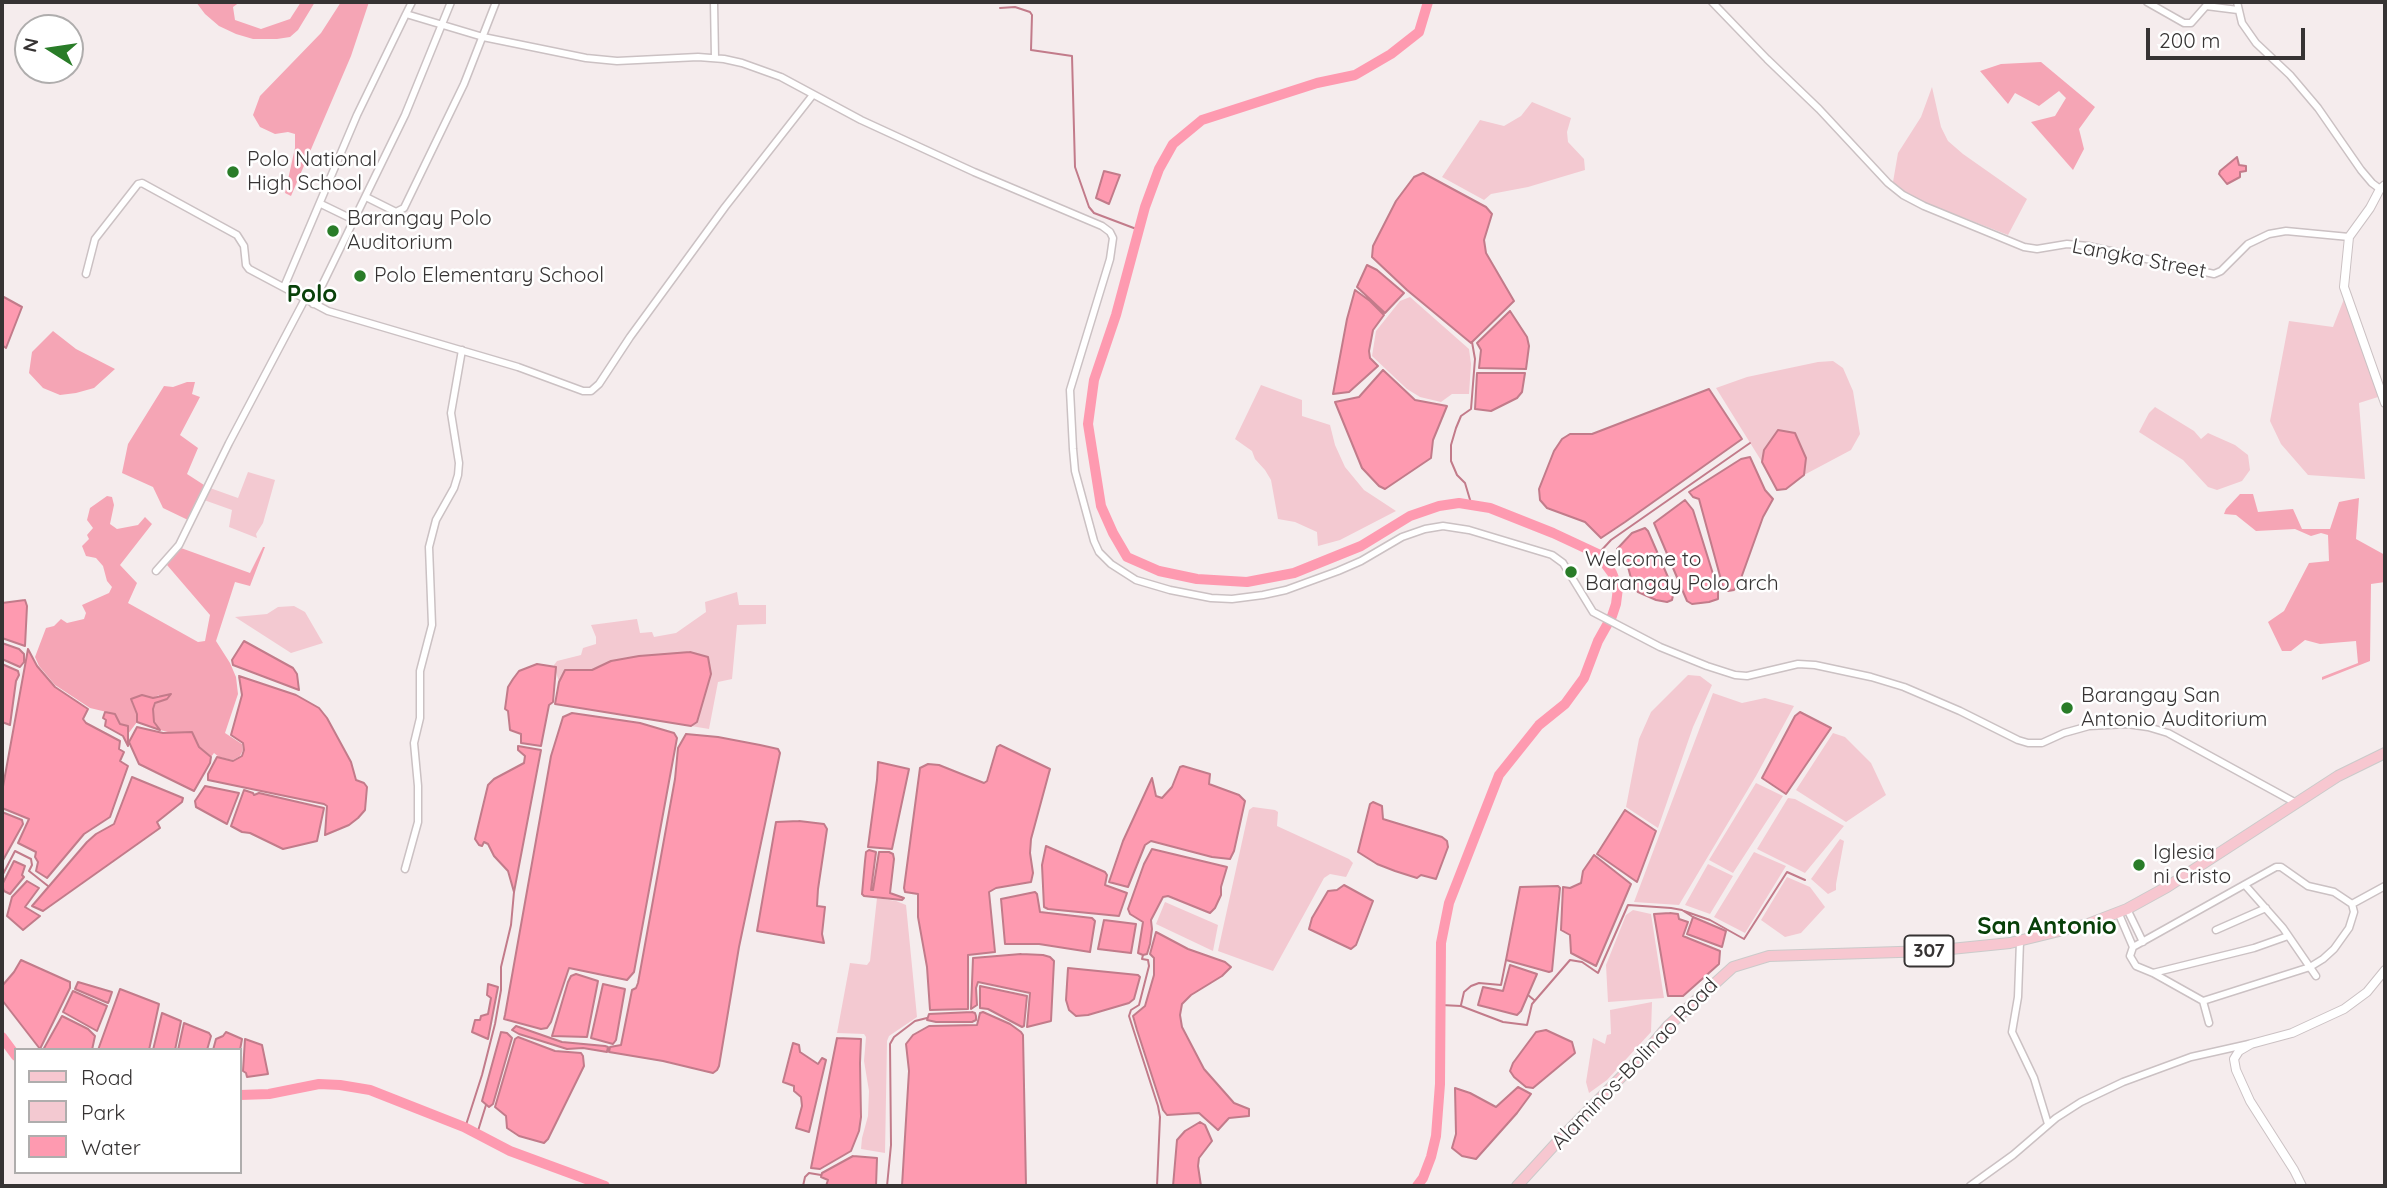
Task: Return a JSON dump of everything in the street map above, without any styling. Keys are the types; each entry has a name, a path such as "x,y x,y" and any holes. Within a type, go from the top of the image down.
{"main road":[{"name":"Alaminos-Bolinao Road","path":"1517,1186 1668,1026 1733,967 1769,957 1931,951 2020,941 2088,925 2123,911 2167,887 2338,776 2385,753"}],"street":[{"path":"284,287 362,105 412,2"},
{"path":"313,304 405,115 451,2"},
{"path":"366,197 392,211 404,208 464,84 496,2"},
{"path":"715,2 715,58"},
{"name":"Langka Street","path":"1713,2 1888,183 1903,195 2024,247 2037,249 2076,244 2214,274 2221,271 2248,244 2269,234 2286,231 2349,237"},
{"path":"2147,2 2184,23 2190,23 2206,6 2238,6 2242,23 2256,43 2311,99 2372,183 2383,187 2349,237 2344,293 2385,403"},
{"path":"406,14 483,37 586,58 617,61 715,58 761,69 974,173 1102,226 1110,232 1113,238 1110,259 1070,390 1075,471 1088,527 1099,551 1123,573 1153,586 1197,596 1232,599 1263,595 1286,590 1338,571 1402,537 1425,529 1443,526 1469,530 1558,558 1593,611 1681,656 1735,674 1748,676 1798,664 1815,665 1886,681 1944,704 2028,743 2042,743 2081,727 2127,724 2148,727 2175,737 2296,803"},
{"path":"86,274 95,239 138,184 142,183 237,235 243,242 249,269 313,304 358,321 518,367 583,391 594,389 725,207 812,96"},
{"path":"321,204 354,220"},
{"path":"156,571 179,545 305,299"},
{"path":"405,869 418,822 418,780 414,743 420,718 420,671 432,625 429,547 436,520 454,488 459,469 451,413 462,350"},
{"path":"2133,947 2278,866 2308,886 2334,892 2352,904"},
{"path":"2245,885 2288,936 2316,976"},
{"path":"2352,904 2385,886"},
{"path":"2203,1001 2310,967 2323,959 2342,940 2352,921 2352,904"},
{"path":"2216,930 2266,908"},
{"path":"2123,911 2143,942"},
{"path":"2123,911 2133,947 2130,956 2136,966 2203,1001 2209,1023"},
{"path":"2153,973 2254,948 2288,936"},
{"path":"2020,941 2020,967 2012,1032 2034,1078 2048,1124"},
{"path":"1970,1186 2071,1107 2123,1083 2191,1057 2292,1033 2344,1009 2367,992 2385,970"},
{"path":"2234,1059 2239,1051 2251,1044"},
{"path":"2225,1048 2234,1059 2237,1074 2250,1101 2302,1186"}],"green space":[{"path":"1932,87 1941,127 1948,141 2027,199 2008,235 1931,205 1905,193 1893,182 1898,153 1921,117"},
{"path":"1532,102 1571,118 1567,132 1568,142 1584,159 1585,170 1528,187 1491,194 1484,200 1442,177 1480,120 1504,126 1521,116"},
{"path":"1410,297 1469,349 1469,394 1452,394 1441,402 1420,397 1407,389 1372,356 1376,331 1400,301"},
{"path":"2344,299 2356,326 2378,397 2359,403 2365,479 2308,475 2281,444 2270,421 2289,321 2333,327"},
{"path":"1833,361 1843,368 1853,391 1860,434 1851,450 1804,475 1806,458 1764,450 1762,462 1716,388 1747,377"},
{"path":"1261,385 1302,400 1302,416 1330,425 1345,467 1364,490 1396,511 1340,540 1318,546 1317,532 1295,522 1278,519 1271,480 1252,451 1235,439"},
{"path":"2155,407 2194,431 2201,439 2208,433 2235,445 2248,455 2250,470 2242,481 2217,490 2208,487 2183,460 2139,432"},
{"path":"248,472 275,480 263,523 256,534 257,538 229,527 232,510 204,500 210,488 238,498"},
{"path":"737,592 739,605 766,605 766,624 737,625 732,679 718,682 709,729 691,726 697,722 711,674 690,652 611,661 592,670 565,670 559,682 554,665 557,661 581,655 583,648 596,644 591,625 637,619 640,633 652,632 654,637 676,633 706,612 705,602"},
{"path":"294,606 305,612 323,643 291,653 235,617 267,614 278,607"},
{"path":"1688,675 1700,676 1712,685 1693,727 1658,828 1626,807 1639,739 1651,712"},
{"path":"1713,693 1742,703 1765,698 1794,706 1756,776 1679,905 1634,902"},
{"path":"1833,733 1845,737 1871,763 1886,795 1846,822 1796,790"},
{"path":"1756,783 1783,796 1733,873 1709,860"},
{"path":"1788,798 1795,799 1844,826 1805,873 1757,849"},
{"path":"1253,807 1275,810 1278,812 1277,826 1353,863 1346,877 1330,874 1324,878 1273,971 1218,951 1249,810"},
{"path":"1840,839 1844,841 1836,890 1828,894 1811,879"},
{"path":"1754,852 1786,866 1745,933 1714,917"},
{"path":"1708,864 1733,876 1710,914 1685,905"},
{"path":"1787,877 1810,887 1825,907 1801,933 1785,937 1761,920"},
{"path":"877,898 906,905 917,1017 889,1036 887,1041 885,1153 861,1149 868,1116 869,1091 864,1061 866,1037 864,1034 837,1033 850,963 867,965 870,961"},
{"path":"1165,902 1218,925 1213,951 1156,924"},
{"path":"1633,910 1651,914 1664,998 1608,1002 1606,965 1626,915"},
{"path":"1652,1002 1651,1032 1607,1080 1589,1093 1586,1082 1593,1038 1605,1044 1607,1035 1611,1034 1610,1010"}],"shaded area":[{"path":"196,2 240,2 233,7 235,20 261,29 290,19 301,2 315,2 298,30 290,37 253,39 219,26"},
{"path":"341,2 369,2 351,56 291,196 285,193 295,148 295,134 275,134 260,127 253,115 260,96 321,33"},
{"path":"2041,62 2095,107 2079,129 2084,149 2073,170 2031,122 2055,116 2066,98 2059,91 2039,106 2015,93 2008,104 1980,71 2001,64"},
{"path":"53,331 76,349 115,369 94,388 76,393 60,395 43,388 29,373 32,352"},
{"path":"195,382 192,394 200,397 180,435 198,448 187,474 204,485 188,520 163,508 153,487 122,473 128,444 164,386 173,387"},
{"path":"2240,494 2253,494 2258,512 2293,509 2302,529 2330,529 2339,502 2359,498 2356,539 2385,555 2385,582 2371,584 2370,661 2322,680 2322,677 2358,663 2356,641 2320,644 2305,640 2291,651 2282,651 2268,622 2284,611 2309,563 2329,561 2328,535 2321,533 2311,536 2295,529 2256,531 2236,515 2224,514"},
{"path":"107,496 112,497 114,505 110,524 117,529 138,525 145,517 152,524 120,565 137,583 128,603 198,642 205,641 210,615 167,565 181,548 250,573 265,547 250,586 235,582 216,641 236,677 238,694 225,733 242,744 243,750 240,756 233,760 214,753 211,757 199,747 191,732 172,733 160,730 152,713 159,695 153,698 142,695 132,703 137,722 128,734 128,726 120,724 115,714 90,708 55,685 39,666 35,657 46,628 54,626 61,619 67,623 84,619 86,613 82,605 109,593 112,587 107,581 103,566 96,558 86,556 82,546 89,539 87,535 93,528 87,520 90,508"}],"water":[{"path":"2237,157 2239,165 2246,166 2246,171 2240,172 2240,177 2227,184 2219,174 2220,171"},
{"path":"1104,171 1120,175 1109,204 1096,198"},
{"path":"1423,173 1486,207 1492,214 1484,240 1486,253 1514,301 1471,343 1372,257 1373,246 1396,201 1414,177"},
{"path":"1367,265 1404,293 1385,313 1357,287"},
{"path":"1355,290 1384,315 1373,330 1369,351 1370,358 1378,366 1349,392 1333,394 1347,319"},
{"path":"2,296 22,307 6,348 2,345"},
{"path":"1510,311 1527,337 1529,346 1526,369 1479,368 1481,350 1477,343"},
{"path":"1383,370 1415,400 1447,406 1433,440 1431,458 1385,489 1362,468 1335,402 1359,397"},
{"path":"1477,373 1525,373 1522,392 1517,398 1491,411 1475,409"},
{"path":"1709,389 1742,439 1601,538 1585,522 1547,508 1540,500 1539,489 1554,451 1562,439 1570,434 1592,434"},
{"path":"1778,430 1795,433 1806,458 1804,475 1786,489 1777,490 1762,462 1764,450"},
{"path":"1750,457 1765,490 1773,499 1763,517 1740,581 1734,590 1728,591 1723,587 1699,499 1689,492 1741,459"},
{"path":"1685,500 1693,510 1718,590 1718,599 1709,602 1692,604 1687,601 1654,523"},
{"path":"1645,528 1674,591 1672,600 1667,602 1638,592 1633,586 1627,563 1617,549 1632,533"},
{"path":"25,600 25,646 2,638 2,603"},
{"path":"244,641 293,668 297,674 299,690 233,665 232,660"},
{"path":"2,643 19,649 24,654 24,662 20,667 2,659"},
{"path":"28,649 37,666 55,687 88,709 83,719 86,723 120,741 119,749 124,752 120,761 128,766 110,817 84,834 47,878 36,871 36,852 18,843 29,819 2,808 2,792"},
{"path":"690,652 708,657 711,674 697,722 691,726 555,704 559,682 565,670 592,670 611,661"},
{"path":"2,664 18,671 19,675 10,725 2,722"},
{"path":"537,664 556,667 553,702 549,705 541,746 521,743 521,734 510,730 508,711 505,709 508,687 513,679 519,671"},
{"path":"239,676 296,695 319,708 351,762 356,780 367,787 365,810 358,818 349,825 325,835 327,806 324,804 208,780 208,774 217,757 233,761 242,756 244,750 243,743 231,735 242,695"},
{"path":"171,694 167,699 155,703 153,709 154,722 160,730 137,722 131,699 142,695 153,698"},
{"path":"105,712 115,714 120,724 128,726 128,746 123,736 105,726"},
{"path":"1800,712 1831,728 1786,794 1762,778 1795,716"},
{"path":"572,713 640,723 674,733 677,738 634,972 627,980 569,968 551,1022 547,1028 541,1029 504,1019 551,756 563,717"},
{"path":"137,727 163,733 192,732 199,747 211,757 194,791 139,764 129,742"},
{"path":"686,734 760,745 778,749 780,753 739,947 719,1066 713,1073 609,1052 610,1047 621,1045 632,990 638,983 675,779 678,748"},
{"path":"1000,745 1050,769 1031,839 1031,882 996,888 989,892 995,952 968,955 968,1009 930,1010 927,967 918,917 918,894 905,892 904,888 920,768 928,764 939,765 984,783"},
{"path":"518,746 541,750 514,892 508,871 494,856 488,844 484,842 482,846 479,845 475,839 488,785 524,763 525,756 518,750"},
{"path":"878,762 909,769 892,849 868,847"},
{"path":"1180,767 1210,774 1209,784 1239,795 1245,801 1230,859 1151,841 1145,845 1128,887 1109,882 1123,841 1152,778 1156,796 1162,798 1172,787"},
{"path":"132,777 183,798 182,802 157,822 160,828 43,911 32,906 87,842 114,824"},
{"path":"205,786 239,793 227,824 196,807 195,801"},
{"path":"244,790 254,795 259,793 324,808 317,841 283,849 231,826"},
{"path":"1373,802 1382,806 1383,819 1442,837 1447,841 1448,847 1436,879 1421,875 1417,878 1395,871 1358,852 1370,804"},
{"path":"1625,810 1656,831 1637,882 1597,854"},
{"path":"2,812 22,820 23,824 2,862"},
{"path":"776,822 824,824 827,829 817,906 825,907 822,934 824,943 757,931"},
{"path":"1046,846 1105,872 1105,885 1127,893 1119,916 1044,907 1042,865"},
{"path":"1152,849 1227,867 1221,895 1210,913 1168,896 1163,897 1151,920 1150,944 1147,954 1143,955 1138,953 1143,922 1130,914 1128,909"},
{"path":"866,852 876,852 871,890 879,852 889,852 894,859 890,893 904,898 902,900 862,894"},
{"path":"1594,855 1631,884 1596,966 1571,953 1570,935 1561,930 1563,887 1570,888 1581,883 1583,871"},
{"path":"14,861 25,866 22,875 24,877 10,894 4,891 2,885"},
{"path":"27,881 39,888 25,907 40,916 23,930 7,916 12,897"},
{"path":"1344,885 1373,901 1356,945 1351,949 1309,929 1312,918 1328,891 1337,890"},
{"path":"1520,887 1560,888 1552,971 1506,960"},
{"path":"1035,892 1040,912 1092,918 1095,921 1090,952 1039,944 1005,944 1001,899"},
{"path":"1654,914 1678,914 1679,919 1688,922 1683,936 1720,951 1719,964 1683,996 1668,996"},
{"path":"1693,917 1726,931 1722,947 1687,934"},
{"path":"1104,920 1136,924 1131,953 1098,949"},
{"path":"1156,932 1231,967 1222,976 1191,995 1182,1004 1180,1015 1182,1027 1204,1069 1234,1103 1249,1109 1249,1116 1229,1118 1218,1130 1199,1113 1167,1115 1163,1110 1137,1030 1133,1016 1145,1006 1154,975 1154,958 1150,954"},
{"path":"1043,955 1054,961 1051,1021 1027,1027 1030,993 978,982 977,1005 971,1009 973,958"},
{"path":"21,960 70,982 70,988 40,1048 2,1000 2,986"},
{"path":"1510,965 1537,974 1521,1011 1517,1015 1478,1005 1483,987 1503,991"},
{"path":"1068,968 1138,975 1140,977 1134,999 1129,1003 1076,1016 1069,1010 1066,1000"},
{"path":"576,974 598,981 587,1037 552,1036 568,982 571,976"},
{"path":"78,982 112,992 108,1003 75,989"},
{"path":"488,984 498,987 488,1039 472,1032 475,1020 488,1014 491,998 487,995"},
{"path":"603,984 625,989 613,1044 591,1038"},
{"path":"980,986 1027,996 1024,1026 988,1009 980,1008"},
{"path":"120,989 159,1004 149,1048 99,1048"},
{"path":"73,991 107,1006 97,1031 63,1012"},
{"path":"162,1013 181,1021 175,1048 153,1048"},
{"path":"975,1013 976,1020 972,1022 927,1020 929,1014"},
{"path":"980,1013 1010,1024 1023,1035 1026,1186 902,1186 909,1071 906,1044 913,1035 929,1026 977,1025"},
{"path":"62,1016 88,1029 95,1036 92,1048 44,1048"},
{"path":"184,1023 211,1036 208,1048 178,1048"},
{"path":"516,1026 562,1042 605,1046 608,1047 607,1052 583,1048 567,1049 519,1034 512,1030"},
{"path":"1546,1030 1572,1042 1575,1053 1533,1088 1526,1087 1510,1071 1536,1032"},
{"path":"226,1032 242,1039 240,1048 214,1048 216,1039"},
{"path":"501,1032 512,1038 493,1104 489,1107 482,1101"},
{"path":"518,1037 555,1051 581,1053 583,1056 584,1066 544,1143 519,1136 507,1128 506,1116 495,1107 515,1039"},
{"path":"837,1038 861,1039 859,1131 851,1151 820,1169 811,1168"},
{"path":"245,1039 262,1045 268,1074 247,1077 243,1071"},
{"path":"793,1043 799,1045 800,1052 818,1064 822,1058 826,1060 809,1132 796,1128 802,1106 801,1097 794,1091 794,1086 783,1082"},
{"path":"1518,1087 1531,1094 1476,1159 1462,1156 1452,1148 1456,1134 1455,1088 1496,1107"},
{"path":"1200,1122 1205,1125 1212,1141 1199,1158 1201,1186 1173,1186 1177,1140 1185,1131"},
{"path":"853,1156 877,1158 876,1186 826,1186 828,1180 821,1177 822,1173"}],"waterway":[{"path":"1417,1186 1431,1157 1436,1136 1440,1084 1441,943 1449,903 1499,775 1539,725 1565,704 1584,678 1616,604 1618,588 1612,573 1598,554 1553,533 1490,508 1459,503 1439,506 1410,516 1361,546 1294,573 1247,582 1197,579 1159,571 1127,557 1113,533 1101,506 1088,424 1094,380 1116,315 1145,207 1159,169 1173,144 1202,120 1317,83 1355,75 1391,54 1419,32 1428,2"},
{"path":"1000,8 1015,7 1030,12 1031,50 1072,56 1075,167 1089,207 1094,213 1139,230"},
{"path":"1471,503 1465,483 1457,475 1451,461 1451,445 1461,416 1471,409 1475,359 1472,342"},
{"path":"1598,554 1611,540 1750,443"},
{"path":"2,876 15,851 31,859 29,871 48,886"},
{"path":"1684,911 1710,920 1744,939 1787,872 1805,880"},
{"path":"465,1128 495,1024 501,990 501,967 511,925 514,892"},
{"path":"1441,1005 1461,1006 1503,1022 1527,1025 1532,1004 1570,960 1582,962 1598,973 1628,905 1682,910 1693,917"},
{"path":"1143,955 1142,959 1148,960 1149,966 1139,1005 1131,1010 1129,1016 1160,1117 1157,1186"},
{"path":"1461,1005 1464,992 1471,986 1479,983 1501,985 1506,960"},
{"path":"1528,995 1534,1000"},
{"path":"887,1186 891,1145 890,1044 894,1037 915,1021 927,1018"},
{"path":"2,1037 14,1053"},
{"path":"242,1095 269,1094 319,1084 370,1090 464,1127 510,1151 605,1186"},
{"path":"477,1134 486,1105"},
{"path":"803,1186 809,1173 821,1175"}],"place":[{"name":"Polo National High School","path":"233,172"},
{"name":"Barangay Polo Auditorium","path":"333,231"},
{"name":"Polo Elementary School","path":"360,276"},
{"name":"Welcome to Barangay Polo arch","path":"1571,572"},
{"name":"Barangay San Antonio Auditorium","path":"2067,708"},
{"name":"Iglesia ni Cristo","path":"2139,865"}],"district":[{"name":"Polo","path":"312,295"},
{"name":"San Antonio","path":"2047,927"}]}
